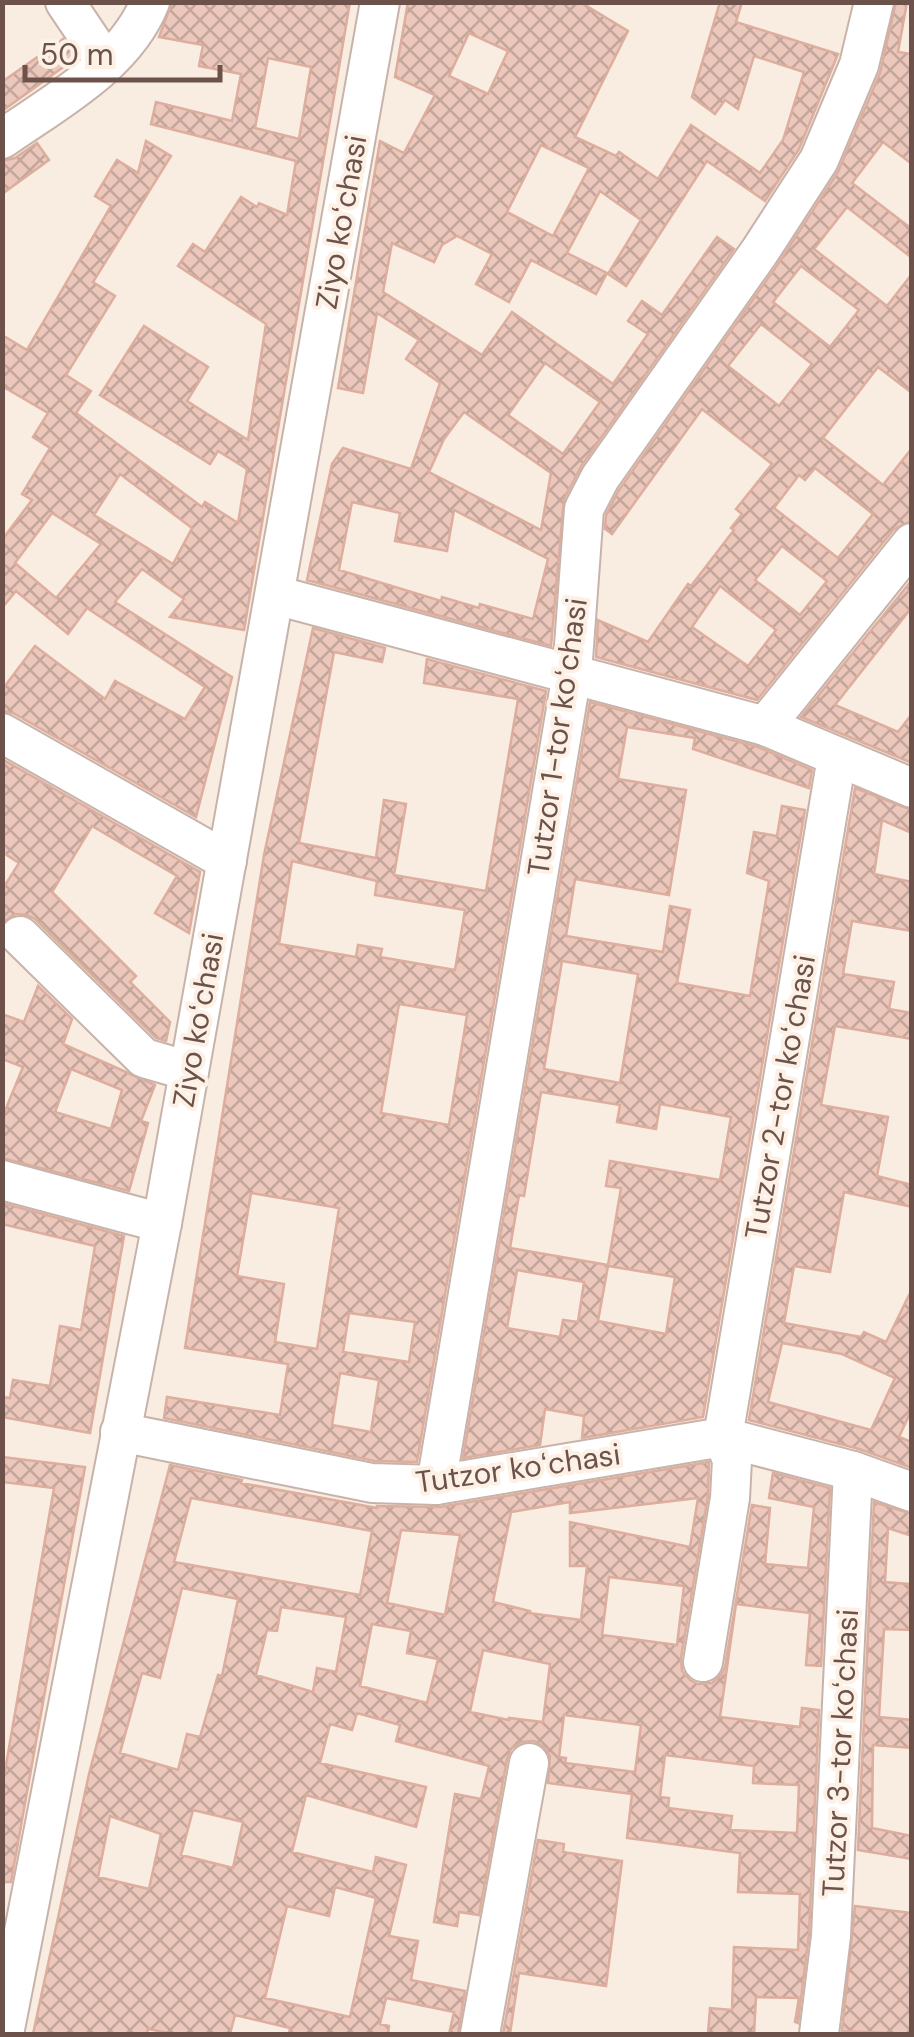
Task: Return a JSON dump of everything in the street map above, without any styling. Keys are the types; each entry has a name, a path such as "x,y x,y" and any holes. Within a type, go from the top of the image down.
{"street":[{"path":"65,2 106,62"},
{"path":"2,139 106,62 142,23 150,2"},
{"name":"Ziyo koʻchasi","path":"4,2034 162,1223 380,2"},
{"name":"Tutzor 1-tor koʻchasi","path":"436,1485 572,673 584,509 591,492 820,160 859,64 874,2"},
{"path":"766,726 912,543"},
{"path":"275,595 766,726 912,788"},
{"path":"2,733 227,861"},
{"name":"Tutzor 2-tor koʻchasi","path":"702,1662 730,1498 732,1460 723,1437 837,757"},
{"path":"20,936 144,1058 189,1072"},
{"path":"2,1180 162,1223"},
{"name":"Tutzor koʻchasi","path":"120,1432 372,1483 436,1485 723,1437 912,1492"},
{"name":"Tutzor 3-tor koʻchasi","path":"819,2034 832,1936 853,1472"},
{"path":"480,2034 530,1764"}],"building":[{"path":"172,2 350,2 244,630 170,617 184,599 142,569 115,602 232,677 196,817 13,713 2,711 2,690 35,646 105,699 115,681 185,719 205,687 87,608 68,634 16,591 2,608 2,540 32,500 22,494 50,448 33,437 48,413 2,386 2,335 27,350 111,206 95,196 117,160 138,173 146,141 171,156 93,282 115,296 66,375 91,391 76,413 202,507 205,502 238,523 247,469 218,451 210,464 100,395 144,326 208,367 187,401 248,440 266,324 178,266 193,244 205,252 241,197 257,207 259,203 287,215 296,161 151,124 156,102 232,121 241,74 199,66 203,45 159,37","holes":["268,58 311,67 299,139 255,128","120,474 192,528 173,564 94,515","52,513 101,544 56,598 15,563"]},
{"path":"408,2 580,2 628,31 575,137 616,156 619,152 658,179 691,125 760,173 783,140 804,72 754,56 738,109 725,100 715,114 692,97 720,2 742,2 736,22 838,54 799,149 765,201 707,161 626,286 608,274 641,220 600,191 567,253 607,273 596,294 531,260 509,302 476,284 492,254 457,236 442,245 434,262 392,243 383,292 482,355 512,312 613,384 648,334 628,321 642,301 662,315 717,237 734,249 582,465 564,499 551,646 307,580 332,464 343,448 411,469 440,383 406,359 419,340 377,313 363,393 338,388 380,141 404,153 435,95 395,77","holes":["469,33 508,51 488,94 449,76","541,145 589,168 553,236 507,212","545,363 600,402 563,454 508,415","464,412 551,473 541,530 429,472 444,439","352,502 400,513 395,541 447,551 454,510 548,559 533,619 480,604 479,608 442,597 441,601 339,570"]},
{"path":"896,2 907,2 898,52 912,54 912,164 883,142 852,183 912,229 912,258 847,207 814,249 887,306 912,274 912,393 878,367 823,438 883,485 912,448 912,521 894,529 757,700 596,657 598,620 648,642 688,584 691,586 734,530 731,528 742,514 736,509 772,464 702,409 612,534 605,529 606,515 619,490 838,172 880,73","holes":["801,266 859,310 830,347 773,302","761,324 812,364 779,406 728,366","815,468 873,514 838,558 774,508 799,475 805,480","782,546 827,581 800,615 755,580","720,586 776,630 748,666 692,627"]},
{"path":"63,39 76,58 2,111 2,82"},
{"path":"37,143 49,160 2,194 2,161 15,158"},
{"path":"912,580 912,607 835,705 898,732 912,714 912,763 801,717"},
{"path":"313,628 385,648 382,662 334,652 299,843 376,858 384,800 406,804 394,875 486,891 518,699 424,683 427,659 546,691 417,1462 375,1461 164,1418 167,1397 280,1415 288,1364 185,1348 264,855","holes":["292,861 377,881 375,895 465,910 455,970 380,957 382,949 358,945 356,957 279,944","399,1004 467,1015 449,1125 381,1113","251,1193 339,1208 317,1349 275,1342 284,1284 237,1276","349,1313 415,1322 409,1362 343,1352","340,1373 379,1380 371,1432 332,1425"]},
{"path":"590,702 758,747 812,770 809,788 693,749 695,738 627,727 618,779 686,790 669,895 575,879 566,936 663,952 670,906 690,910 677,983 750,996 769,881 747,873 754,832 777,836 782,806 805,810 703,1417 582,1438 584,1416 545,1409 540,1445 463,1458","holes":["562,961 638,974 620,1083 544,1069","541,1092 620,1105 617,1122 656,1129 660,1104 731,1117 720,1180 610,1161 606,1186 621,1188 608,1265 510,1248 519,1195 524,1196","608,1266 675,1277 666,1334 598,1321","517,1270 584,1282 578,1322 563,1320 560,1337 507,1328"]},
{"path":"2,759 200,872 189,933 155,913 177,876 92,826 52,892 136,976 130,982 170,1022 166,1041 156,1038 35,919 15,914 2,923 2,890 19,863 2,852"},
{"path":"855,788 912,810 912,833 882,820 874,874 912,882 912,931 852,921 843,974 894,982 889,1009 912,1013 912,1039 835,1026 821,1105 888,1117 877,1176 912,1185 912,1207 844,1192 830,1272 794,1266 784,1323 861,1337 864,1332 886,1342 912,1289 912,1409 899,1437 912,1442 912,1468 859,1449 749,1420","holes":["782,1343 842,1354 895,1378 871,1430 768,1402"]},
{"path":"38,986 72,1019 63,1044 155,1085 141,1121 148,1123 129,1191 2,1158 2,1118 23,1067 2,1059 2,1014 24,1022","holes":["71,1069 122,1090 111,1129 55,1112"]},
{"path":"2,1203 124,1236 90,1433 2,1417 2,1397 10,1398 13,1380 50,1386 60,1326 81,1330 95,1246 2,1224"},
{"path":"2,1457 85,1467 11,1882 2,1882 2,1788 54,1488 2,1482"},
{"path":"709,1462 708,1496 681,1658 682,1671 698,1684 712,1683 725,1667 752,1505 770,1508 765,1564 808,1568 814,1507 769,1498 773,1473 830,1488 821,1666 806,1665 810,1613 736,1604 720,1717 800,1727 802,1708 819,1710 809,1934 798,2023 795,2022 799,1998 756,1997 754,2034 708,2034 710,2008 732,2010 734,1947 798,1950 800,1894 738,1892 740,1853 627,1838 632,1794 548,1783 550,1756 534,1741 521,1742 511,1749 507,1759 479,1915 459,1912 457,1926 434,1922 455,1794 481,1799 489,1766 396,1741 400,1725 357,1713 352,1730 330,1724 320,1763 426,1787 416,1827 306,1795 292,1852 373,1872 376,1857 406,1865 389,1936 418,1941 411,1980 465,1991 458,2034 449,2034 454,2012 386,1998 380,2024 389,2026 388,2034 289,2034 290,2028 235,2015 230,2034 174,2034 148,2029 147,2034 33,2034 89,1774 170,1465 242,1480 241,1483 377,1508 440,1507","holes":["191,1498 372,1531 360,1595 174,1562","698,1498 690,1547 570,1522 570,1566 587,1566 581,1620 529,1613 493,1602 511,1512 570,1502 570,1513","401,1530 460,1535 445,1615 387,1603","609,1577 684,1586 677,1645 602,1635","182,1588 238,1599 222,1676 218,1675 200,1737 187,1734 178,1770 120,1753 142,1673 160,1678","281,1607 346,1617 336,1672 317,1668 313,1692 256,1675 267,1630 277,1631","372,1624 411,1631 407,1653 438,1659 427,1703 360,1686","483,1650 550,1664 543,1722 470,1712","564,1715 641,1725 635,1772 565,1763 566,1758 559,1757","665,1755 754,1766 753,1783 799,1785 797,1833 730,1830 732,1816 668,1808 669,1798 660,1797","193,1810 243,1822 233,1868 181,1855","110,1816 161,1834 149,1889 98,1877","335,1887 376,1898 350,2017 265,1998 287,1906 329,1916"]},
{"path":"874,1502 912,1514 912,1536 888,1528 885,1582 909,1584 912,1630 884,1629 879,1717 912,1720 912,1748 873,1745 872,1828 912,1836 912,1859 858,1850"},
{"path":"538,1840 564,1844 563,1852 622,1861 606,1986 519,1973 510,2034 503,2034"},
{"path":"855,1906 912,1913 912,2034 842,2031"}]}
